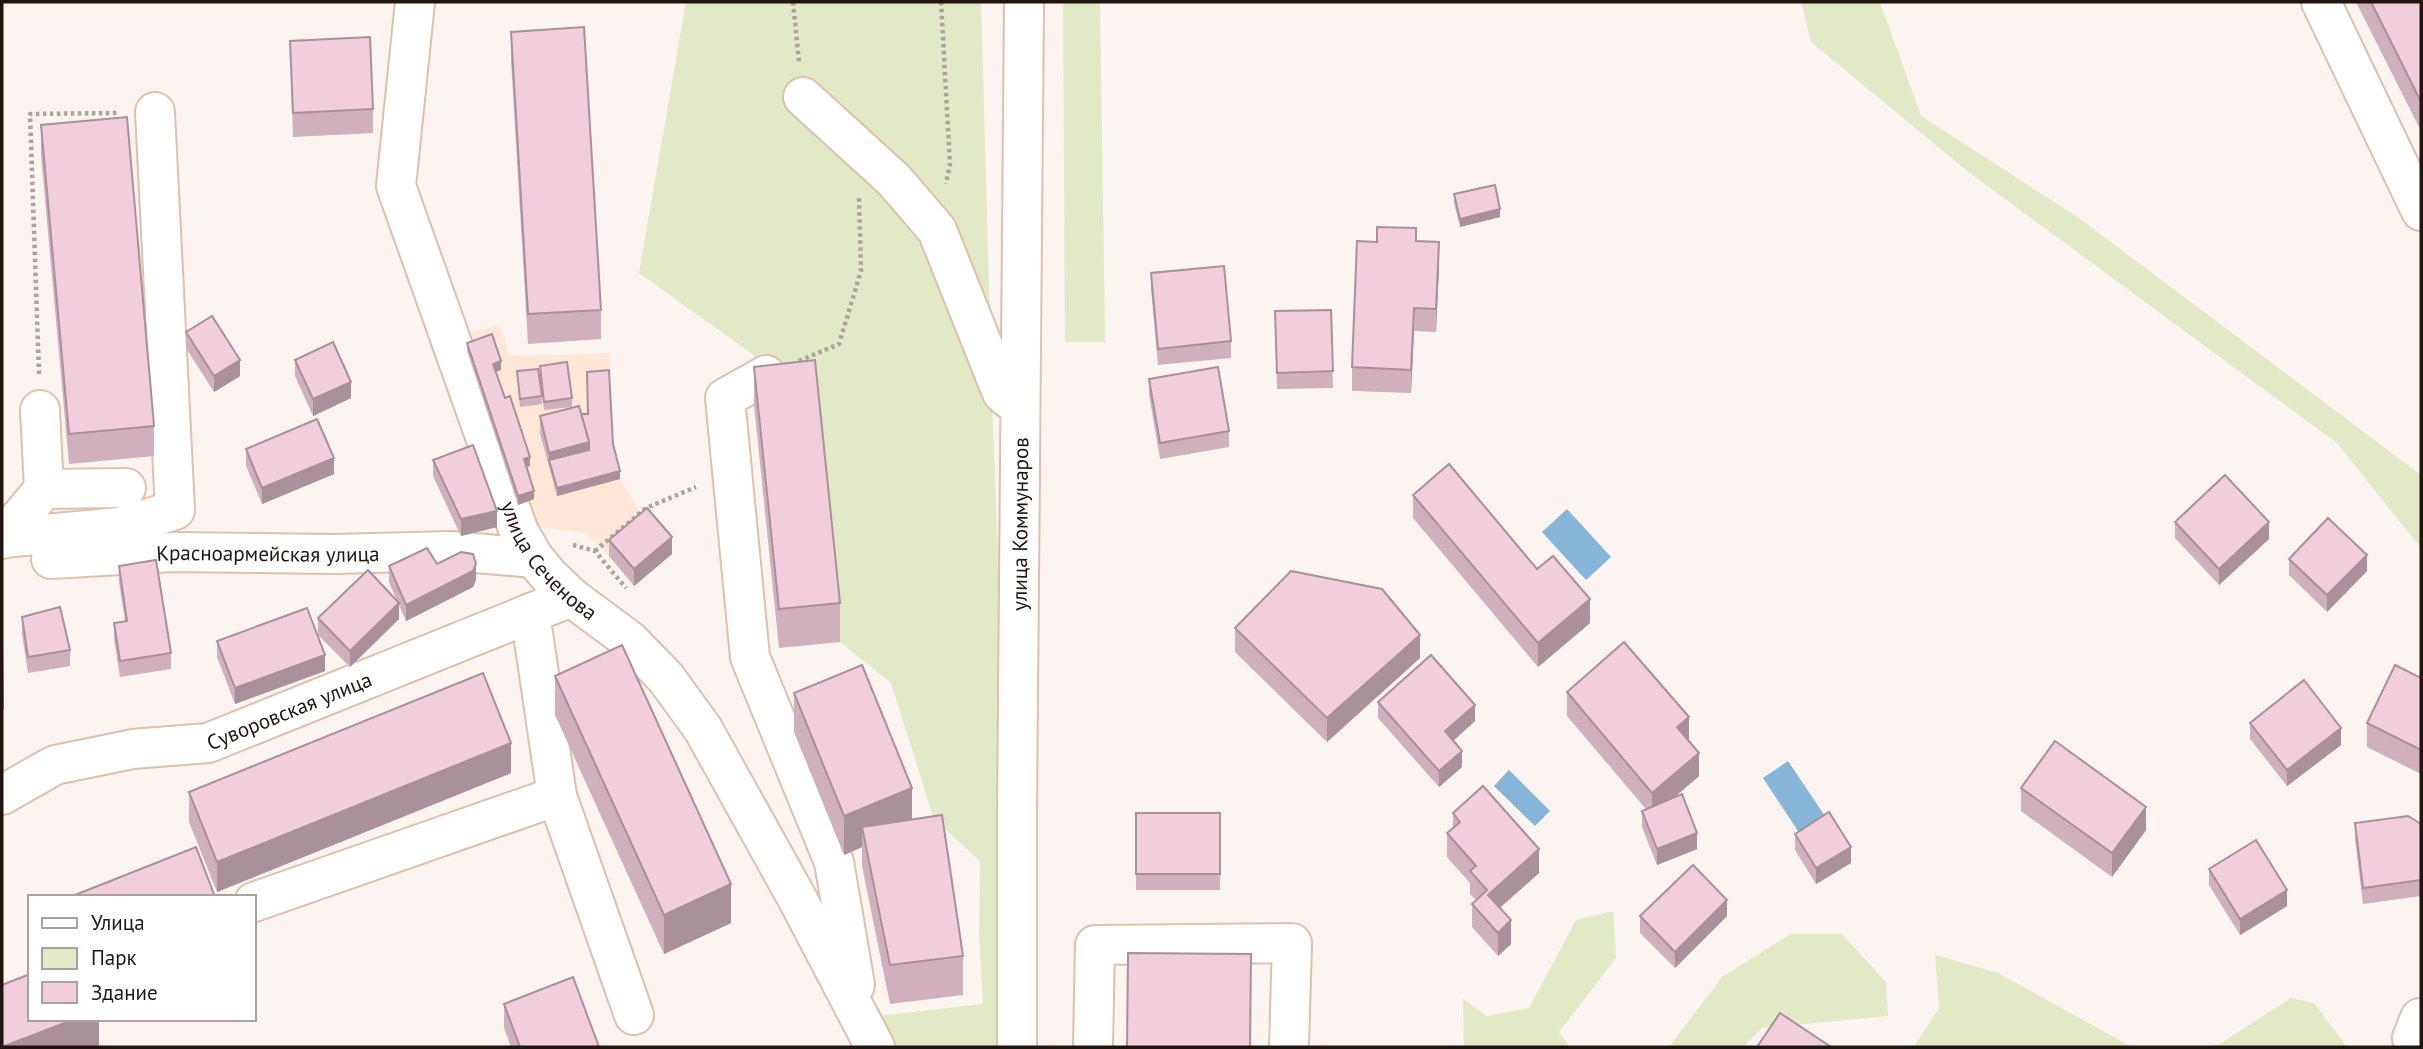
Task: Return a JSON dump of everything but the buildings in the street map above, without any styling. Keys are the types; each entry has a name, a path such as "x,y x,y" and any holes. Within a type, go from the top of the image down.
{"street":[{"name":"улица Сеченова","path":"415,2 396,186 519,532 534,558 549,576 571,597 629,640 666,678 704,729 797,898 867,1033"},
{"name":"улица Коммунаров","path":"1017,1047 1015,1024 1024,2"},
{"path":"2320,2 2421,211"},
{"path":"803,97 894,180 937,230 1002,393 1020,408"},
{"path":"2,546 120,527 175,510 155,112"},
{"path":"766,375 725,398 750,657 834,862 867,1033"},
{"path":"2,546 44,489 40,410"},
{"path":"44,489 126,488"},
{"name":"Красноармейская улица","path":"2,546 335,554 451,551 534,558"},
{"name":"Суворовская улица","path":"2,795 55,765 133,749 208,743 571,597"},
{"path":"530,613 557,796 634,1014"},
{"path":"256,901 557,796"},
{"path":"1093,1047 1095,945 1292,943 1289,1047"}],"path":[{"path":"793,2 803,97"},
{"path":"937,230 950,164 941,2"},
{"path":"40,410 30,114 155,112"},
{"path":"766,375 839,344 861,271 857,146"},
{"path":"595,551 646,508 732,471"}],"shaded area":[{"path":"499,326 510,356 610,353 613,452 620,479 647,524 609,556 584,532 527,526 460,334"}],"green space":[{"path":"686,2 981,2 993,426 1017,1047 875,1047 860,1018 983,1004 979,935 980,861 934,819 891,683 840,642 815,399 639,273"},
{"path":"1063,2 1100,2 1105,342 1065,342"},
{"path":"1801,2 1880,2 1921,116 2079,218 2421,475 2421,548 2337,443 1971,174 1811,42"},
{"path":"1613,911 1616,958 1559,1032 1570,1047 1464,1047 1463,999 1487,1016 1529,1008 1576,920"},
{"path":"1791,934 1842,934 1886,982 1888,1016 1762,1028 1743,1047 1669,1047 1722,977"},
{"path":"1935,955 1998,973 2132,1047 1914,1047 1939,1008"},
{"path":"2291,998 2314,1003 2347,1047 2204,1047 2220,1044"}],"water":[{"path":"1567,509 1611,557 1586,580 1542,532"},
{"path":"1788,761 1827,819 1802,837 1763,778"},
{"path":"1509,770 1550,811 1535,826 1494,786"}]}
